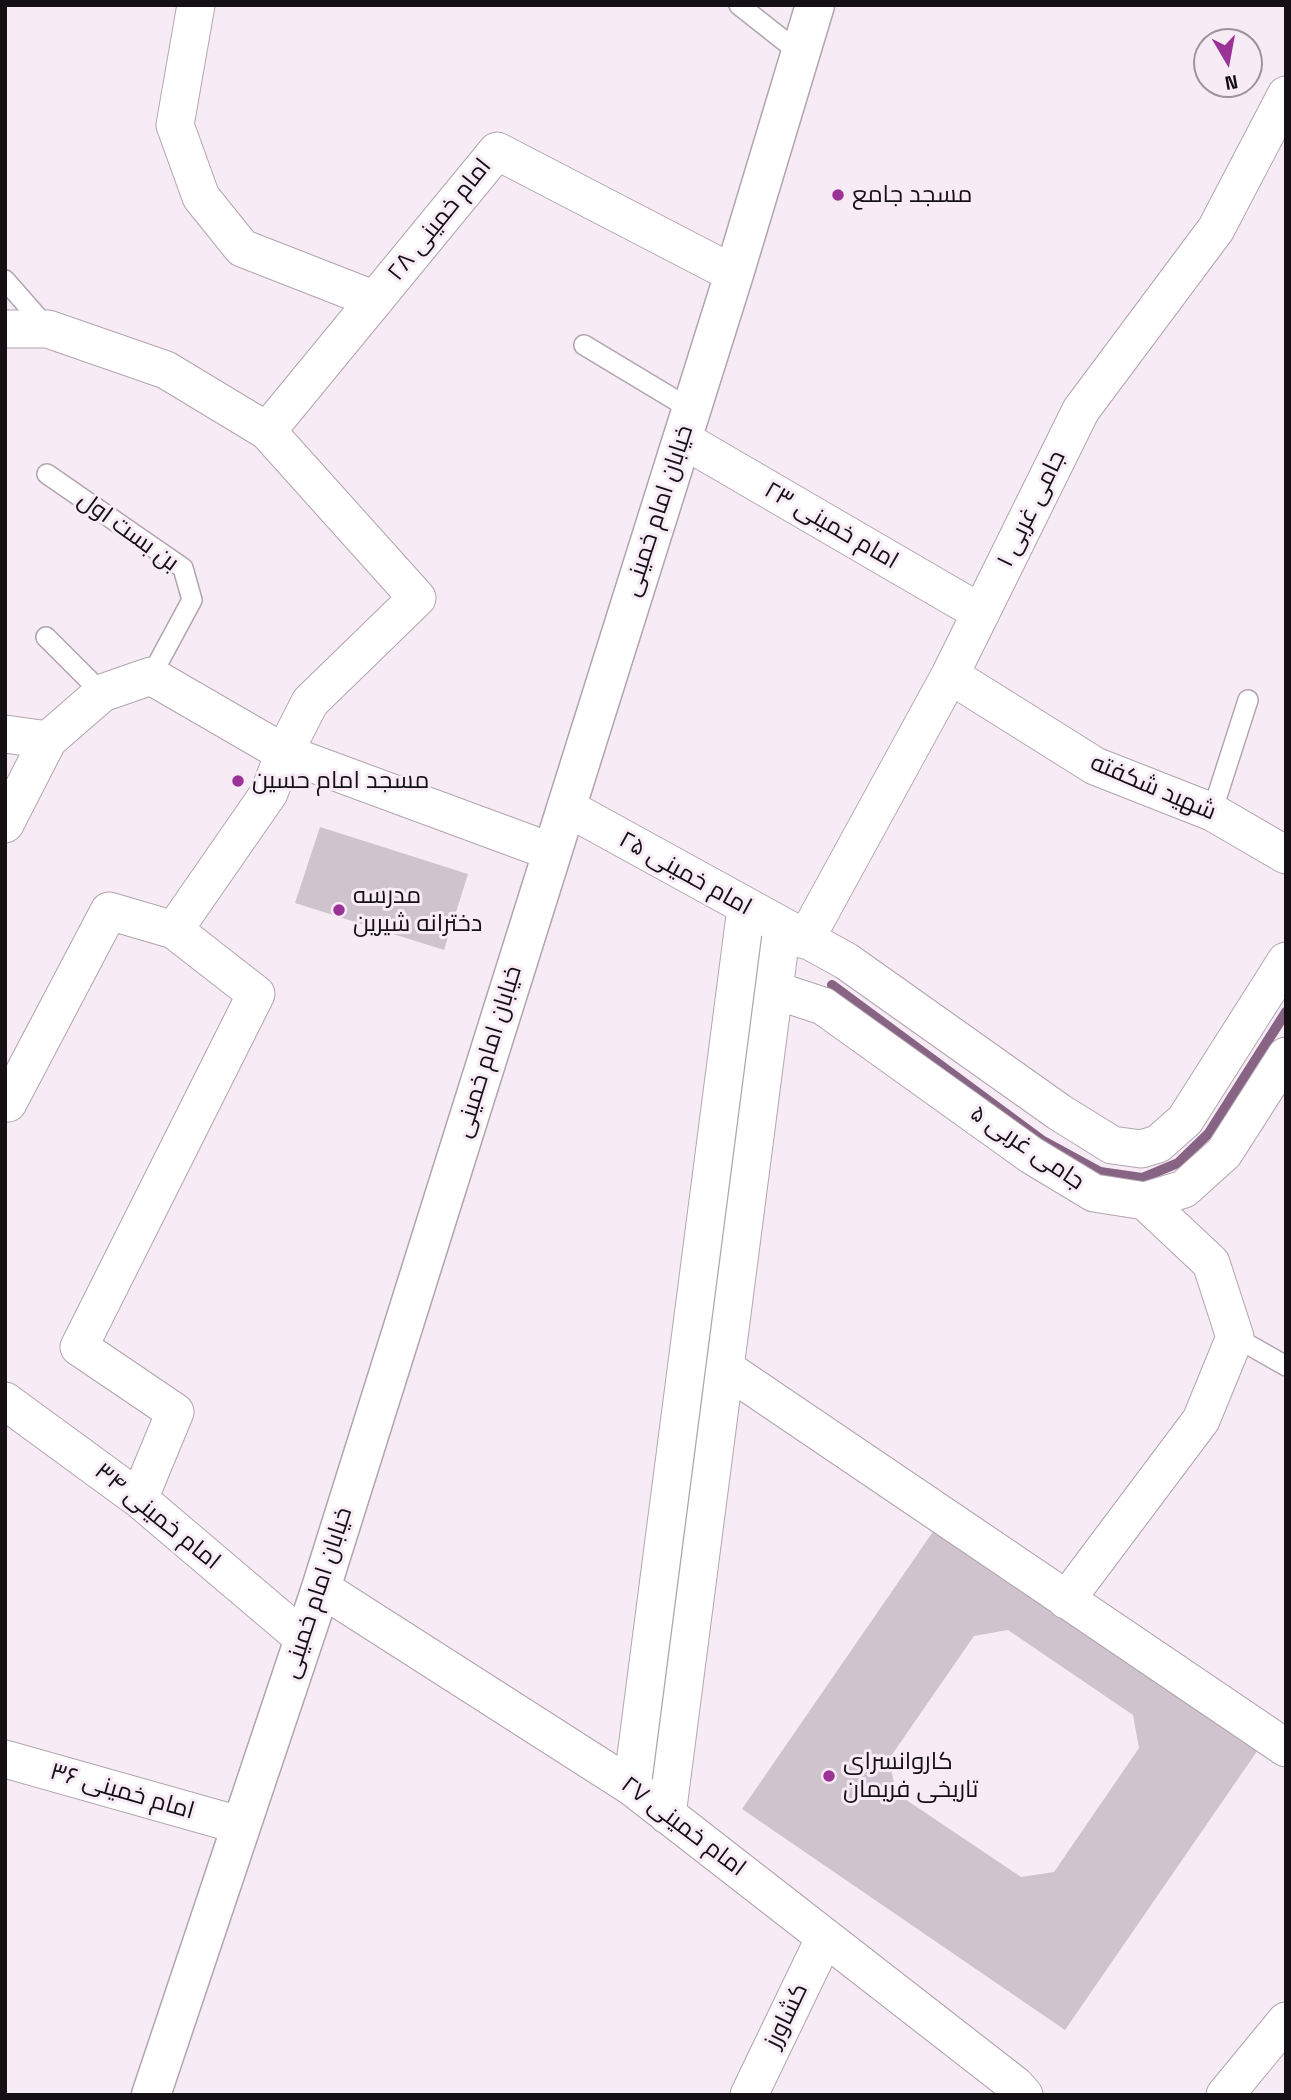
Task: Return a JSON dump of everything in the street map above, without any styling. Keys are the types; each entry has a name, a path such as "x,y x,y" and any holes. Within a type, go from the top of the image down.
{"street":[{"path":"196,5 175,125 201,197 242,247 375,300"},
{"name":"خیابان امام خمینی","path":"151,2095 239,1825 321,1588 687,425 815,5"},
{"name":"جامی غربی ۱","path":"793,934 950,675 1081,410 1216,229 1286,95"},
{"name":"امام خمینی ۲۸","path":"267,431 497,151 734,274"},
{"path":"5,330 48,329 166,370 267,431 417,598 310,702 284,753 269,793 174,930"},
{"name":"امام خمینی ۲۳","path":"687,425 981,613"},
{"name":"شهید شکفته","path":"950,675 1095,766 1212,812 1286,855"},
{"path":"5,824 48,740 102,693 151,676 284,753 552,852"},
{"path":"5,734 48,740"},
{"name":"امام خمینی ۲۵","path":"566,807 793,934"},
{"path":"632,1787 746,908"},
{"path":"8,1103 109,911 174,930 256,994 79,1347 175,1412 139,1499"},
{"path":"667,1815 774,990 793,934"},
{"name":"جامی غربی ۵","path":"793,934 846,961 1059,1112 1112,1144 1141,1149 1158,1144 1185,1120 1286,961"},
{"name":"جامی غربی ۵","path":"774,990 823,1006 1031,1155 1094,1193 1144,1201 1184,1189 1224,1153 1286,1056"},
{"path":"1066,1600 1201,1420 1235,1337 1212,1263 1144,1201"},
{"path":"725,1368 1286,1748"},
{"name":"امام خمینی ۳۴","path":"5,1401 139,1499 304,1639"},
{"name":"امام خمینی ۲۷","path":"321,1588 632,1787 1015,2085 1024,2095"},
{"name":"امام خمینی ۳۶","path":"5,1759 239,1825"},
{"name":"کشاورز","path":"749,2095 825,1937"},
{"path":"1225,2095 1286,2021"}],"lane":[{"path":"739,5 801,54"},
{"path":"5,280 48,329"},
{"path":"584,345 687,425"},
{"name":"بن بست اول","path":"47,474 183,568 192,600 151,676"},
{"path":"46,637 102,693"},
{"path":"1212,812 1248,700"},
{"path":"1235,1337 1286,1366"}],"building":[{"path":"320,827 468,874 444,950 295,903"},
{"name":"کاروانسرای تاریخی فریمان","path":"939,1523 1262,1744 1065,2030 742,1809","holes":["1008,1630 1133,1715 1139,1748 1054,1872 1021,1877 896,1793 889,1759 974,1636"]}],"waterway":[{"path":"832,985 1043,1141 1100,1172 1142,1178 1178,1163 1209,1133 1286,1012"}],"place":[{"name":"مسجد جامع","path":"838,195"},
{"name":"مسجد امام حسین","path":"238,781"},
{"name":"مدرسه دخترانه شیرین","path":"339,910"},
{"name":"کاروانسرای تاریخی فریمان","path":"829,1776"}]}
